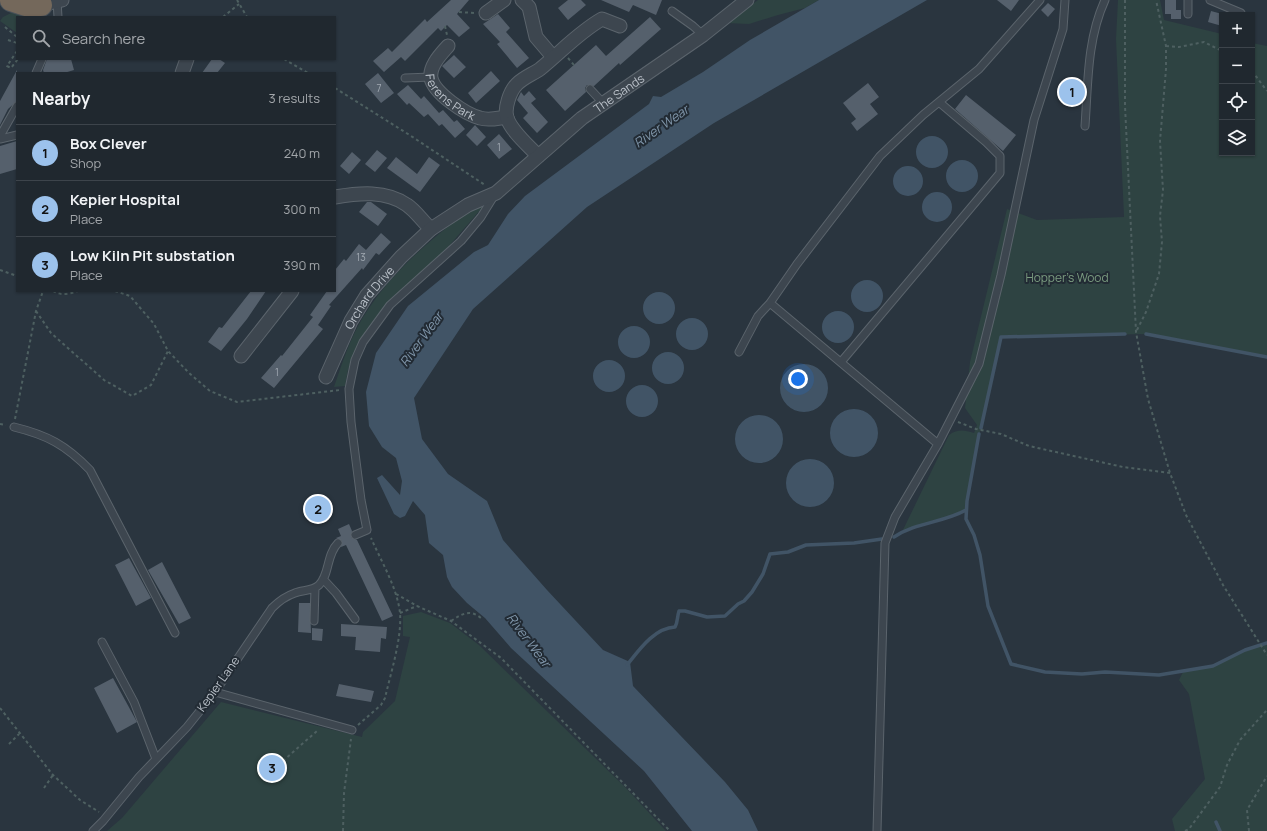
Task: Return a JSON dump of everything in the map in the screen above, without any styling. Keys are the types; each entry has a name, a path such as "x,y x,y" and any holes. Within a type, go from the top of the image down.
{"highway":[{"path":"11,0 26,5 52,5"}],"street":[{"path":"486,13 504,0"},
{"path":"522,0 529,6 536,37 553,57"},
{"name":"The Sands","path":"496,193 538,156 603,103 703,35 747,0"},
{"path":"538,156 514,129 507,117 510,95 517,84 539,70 592,25 602,19 620,26"},
{"name":"Ferens Park","path":"448,46 433,66 431,77 435,87 447,99 470,114 480,118 490,119 507,117"},
{"path":"182,72 187,60"},
{"name":"Orchard Drive","path":"326,377 350,321 367,295 401,257 430,230 468,205 496,193"},
{"path":"336,197 371,194 392,196 408,205 430,230"},
{"path":"241,356 291,292"}],"lane":[{"path":"739,352 758,316 770,303 797,264 880,156 939,102 979,69 1040,0"},
{"path":"877,831 885,543 895,517 938,444 979,364 1001,275 1034,120 1063,29 1065,0"},
{"path":"1085,126 1091,50 1097,17 1105,0"},
{"path":"1188,0 1188,14"},
{"path":"1210,0 1239,12"},
{"path":"672,11 703,35"},
{"path":"36,72 42,60"},
{"path":"405,78 431,77"},
{"path":"590,89 603,103"},
{"path":"840,362 1000,173 1000,156 986,142 939,102"},
{"path":"0,138 16,108"},
{"path":"0,138 16,135"},
{"path":"355,535 367,530 361,500 351,422 349,389 355,360 363,342 374,324 390,304 432,269 461,241 481,217 496,193"},
{"path":"770,303 938,444"},
{"path":"14,427 40,433 57,442 77,456 90,470 175,633"},
{"path":"314,621 315,588 323,580 331,553 338,543"},
{"path":"323,580 340,597 355,619"},
{"name":"Kepier Lane","path":"93,831 186,727 214,692 272,608 293,593 315,588"},
{"path":"102,642 134,702 156,759"},
{"path":"214,692 352,730"}],"path":[{"path":"238,0 245,16"},
{"path":"1125,0 1125,106 1136,332 1148,399 1170,473 1186,515 1206,555 1267,655"},
{"path":"1136,332 1146,312 1159,274 1162,242 1160,216 1163,190 1160,141 1166,69 1166,46 1156,0"},
{"path":"224,16 239,4"},
{"path":"459,12 486,13"},
{"path":"5,27 16,36"},
{"path":"8,40 16,43"},
{"path":"1166,46 1179,47 1204,42 1219,50"},
{"path":"16,52 7,66 11,68 17,60"},
{"path":"286,60 306,72"},
{"path":"1255,75 1267,91"},
{"path":"336,89 408,134 496,193"},
{"path":"0,270 16,276"},
{"path":"14,427 36,311 43,292"},
{"path":"56,292 69,294 75,292"},
{"path":"118,292 130,296 154,324 168,351 189,373 210,391 237,402 349,389"},
{"path":"36,311 51,333 104,380 132,396 151,385 168,351"},
{"path":"950,418 976,429 1001,434 1029,446 1123,467 1170,473"},
{"path":"343,831 344,793 352,730 380,705 385,698 398,635 400,613 396,594 367,530"},
{"path":"396,594 417,606 451,621 501,658 670,831"},
{"path":"400,613 417,606"},
{"path":"451,621 468,612 475,613 482,619"},
{"path":"0,708 19,734 53,775 80,800 106,818"},
{"path":"1185,831 1189,829 1220,787 1227,764 1240,740 1267,710"},
{"path":"283,761 327,723"},
{"path":"9,744 19,734"},
{"path":"44,788 53,775"},
{"path":"1249,831 1247,810 1267,776"}],"green space":[{"path":"758,0 819,0 805,8 749,24 726,23"},
{"name":"Hopper's Wood","path":"1118,0 1160,0 1164,20 1219,33 1219,156 1255,156 1255,44 1267,46 1267,357 1146,334 1001,337 972,468 966,510 950,517 917,526 902,532 949,435 961,431 974,433 977,425 965,408 970,362 1007,209 1037,220 1124,217 1116,39"},
{"path":"13,12 48,16 16,16 16,32 0,21 3,17"},
{"path":"480,203 483,205 482,208 442,254 387,303 362,338 348,370 345,386 334,387 353,335 368,309 381,292 411,259 445,229"},
{"path":"421,612 450,623 479,645 625,787 666,831 107,831 122,818 221,702 362,737 363,732 395,701 410,637 403,636 403,616"},
{"path":"1267,643 1267,831 1175,831 1172,819 1205,779 1189,694 1179,680 1184,670 1213,666 1245,650"}],"water":[{"name":"River Wear","path":"819,0 927,0 714,123 587,207 473,309 414,398 422,439 448,474 487,501 503,540 603,650 630,662 633,686 725,782 748,810 758,831 692,831 644,771 511,648 485,618 467,603 452,587 447,577 443,555 429,543 425,515 413,501 405,516 400,518 394,514 377,478 382,475 400,495 402,481 396,458 382,447 369,426 366,392 376,353 408,306 474,252 488,245 508,214 525,196 649,104 653,96 661,97 703,72 750,40"},
{"path":"929,136 935,136 945,143 948,152 947,158 941,165 935,168 929,168 919,161 916,155 916,149 923,139"},
{"path":"959,160 965,160 975,167 978,176 977,182 971,189 965,192 959,192 949,185 946,179 946,173 953,163"},
{"path":"908,166 919,170 923,181 919,192 908,196 897,192 893,181 897,170"},
{"path":"937,192 948,196 952,207 948,218 937,222 926,218 922,207 926,196"},
{"path":"864,280 870,280 880,287 883,296 882,302 876,309 870,312 864,312 854,305 851,299 851,293 858,283"},
{"path":"659,292 665,293 672,299 675,308 674,314 668,321 659,324 653,323 646,317 643,308 644,302 650,295"},
{"path":"838,311 847,314 851,318 854,327 851,336 847,340 838,343 829,340 825,336 822,327 825,318 829,314"},
{"path":"692,318 698,319 705,325 708,334 707,340 701,347 692,350 686,349 679,343 676,334 677,328 683,321"},
{"path":"634,326 640,327 647,333 650,342 649,348 643,355 634,358 628,357 621,351 618,342 619,336 625,329"},
{"path":"668,352 674,353 681,359 684,368 683,374 677,381 668,384 662,383 655,377 652,368 653,362 659,355"},
{"path":"609,360 615,361 622,367 625,376 624,382 618,389 609,392 603,391 596,385 593,376 594,370 600,363"},
{"path":"799,364 809,364 818,368 824,374 827,379 827,397 818,408 809,412 799,412 790,408 784,402 780,393 780,383 784,374 790,368"},
{"path":"642,385 648,386 655,392 658,401 657,407 651,414 642,417 636,416 629,410 626,401 627,395 633,388"},
{"path":"849,409 859,409 868,413 874,419 878,428 878,438 874,447 868,453 859,457 849,457 840,453 834,447 830,438 830,428 834,419 840,413"},
{"path":"754,415 764,415 773,419 779,425 782,430 782,448 773,459 764,463 754,463 745,459 739,453 735,444 735,434 739,425 745,419"},
{"path":"805,459 815,459 824,463 830,469 833,474 833,492 824,503 815,507 805,507 796,503 790,497 786,488 786,478 790,469 796,463"}],"building":[{"path":"451,0 469,0 457,14 470,28 459,37 447,25 441,31 438,28 405,61 401,57 384,72 373,61 388,48 392,52 425,19 427,22"},
{"path":"568,0 581,0 586,5 568,20 558,8"},
{"path":"601,0 662,0 656,15 633,5 629,12"},
{"path":"997,0 1019,0 1011,11"},
{"path":"1165,0 1176,0 1176,10 1181,10 1181,19 1171,19 1171,14 1165,14"},
{"path":"1048,3 1055,9 1048,17 1041,10"},
{"path":"1211,11 1219,13 1219,25 1208,22"},
{"path":"498,14 510,28 506,32 529,58 517,68 497,44 500,42 483,24"},
{"path":"650,17 661,29 620,65 619,63 594,86 587,85 585,88 586,92 565,111 546,90 596,45 606,56"},
{"path":"454,55 466,67 454,78 442,66"},
{"path":"47,60 71,60 74,70 67,72 44,72"},
{"path":"211,60 220,60 225,63 218,72 203,72"},
{"path":"17,70 16,102 8,109 0,125 0,101"},
{"path":"491,71 500,81 476,103 468,93"},
{"path":"378,73 394,93 381,103 365,84"},
{"path":"868,83 879,97 870,104 878,114 857,131 851,123 856,119 843,103"},
{"path":"408,85 421,99 424,96 439,113 443,110 454,122 457,120 465,129 455,138 442,124 439,126 428,114 424,117 409,103 407,105 397,94"},
{"path":"529,91 536,99 531,103 548,122 537,133 523,118 528,113 517,100 521,92 524,96"},
{"path":"966,95 1016,135 1003,151 955,109"},
{"path":"475,125 486,137 477,146 466,135"},
{"path":"499,134 512,149 499,159 487,145"},
{"path":"16,141 16,169 0,174 0,146"},
{"path":"377,150 387,158 375,172 365,164"},
{"path":"352,152 361,160 349,174 340,166"},
{"path":"396,157 417,174 429,157 440,165 420,192 387,168"},
{"path":"367,202 371,202 387,214 378,226 359,212"},
{"path":"381,233 391,242 379,255 376,253 363,270 362,268 329,305 331,306 318,325 323,329 274,388 261,378 281,355 282,356 313,317 310,315 326,292 336,292 336,269 344,259 346,261 359,244 366,250"},
{"path":"250,292 265,292 247,319 221,351 208,342 219,327 222,328"},
{"path":"349,524 352,531 351,537 357,540 393,616 382,621 346,545 341,547 342,541 336,538 341,536 338,529"},
{"path":"129,558 151,598 136,606 115,565"},
{"path":"162,562 191,618 179,624 148,570"},
{"path":"299,603 310,603 311,633 298,632"},
{"path":"341,624 387,627 386,639 381,638 380,652 355,650 356,637 341,636"},
{"path":"312,628 323,629 322,641 312,640"},
{"path":"113,678 137,722 117,733 94,688"},
{"path":"339,684 374,691 371,702 336,696"},
{"path":"272,757 283,772 273,779 262,765"}],"waterway":[{"path":"981,428 1001,337 1125,334"},
{"path":"1146,334 1267,357"},
{"path":"979,434 967,501 966,519 974,535 980,555 988,606 1011,664 1045,672 1082,674 1105,672 1159,675 1213,666 1245,650 1267,643"},
{"path":"894,537 911,528 948,518 966,510"},
{"path":"627,665 642,647 660,631 675,627 679,611 685,611 707,617 725,616 738,604 744,601 752,592 763,574 770,554 788,552 806,545 854,543 882,539"},
{"path":"1216,822 1220,831"}],"place":[{"name":"Box Clever","path":"1072,92"},
{"name":"Kepier Hospital","path":"318,509"},
{"name":"Low Kiln Pit substation","path":"272,768"}]}
